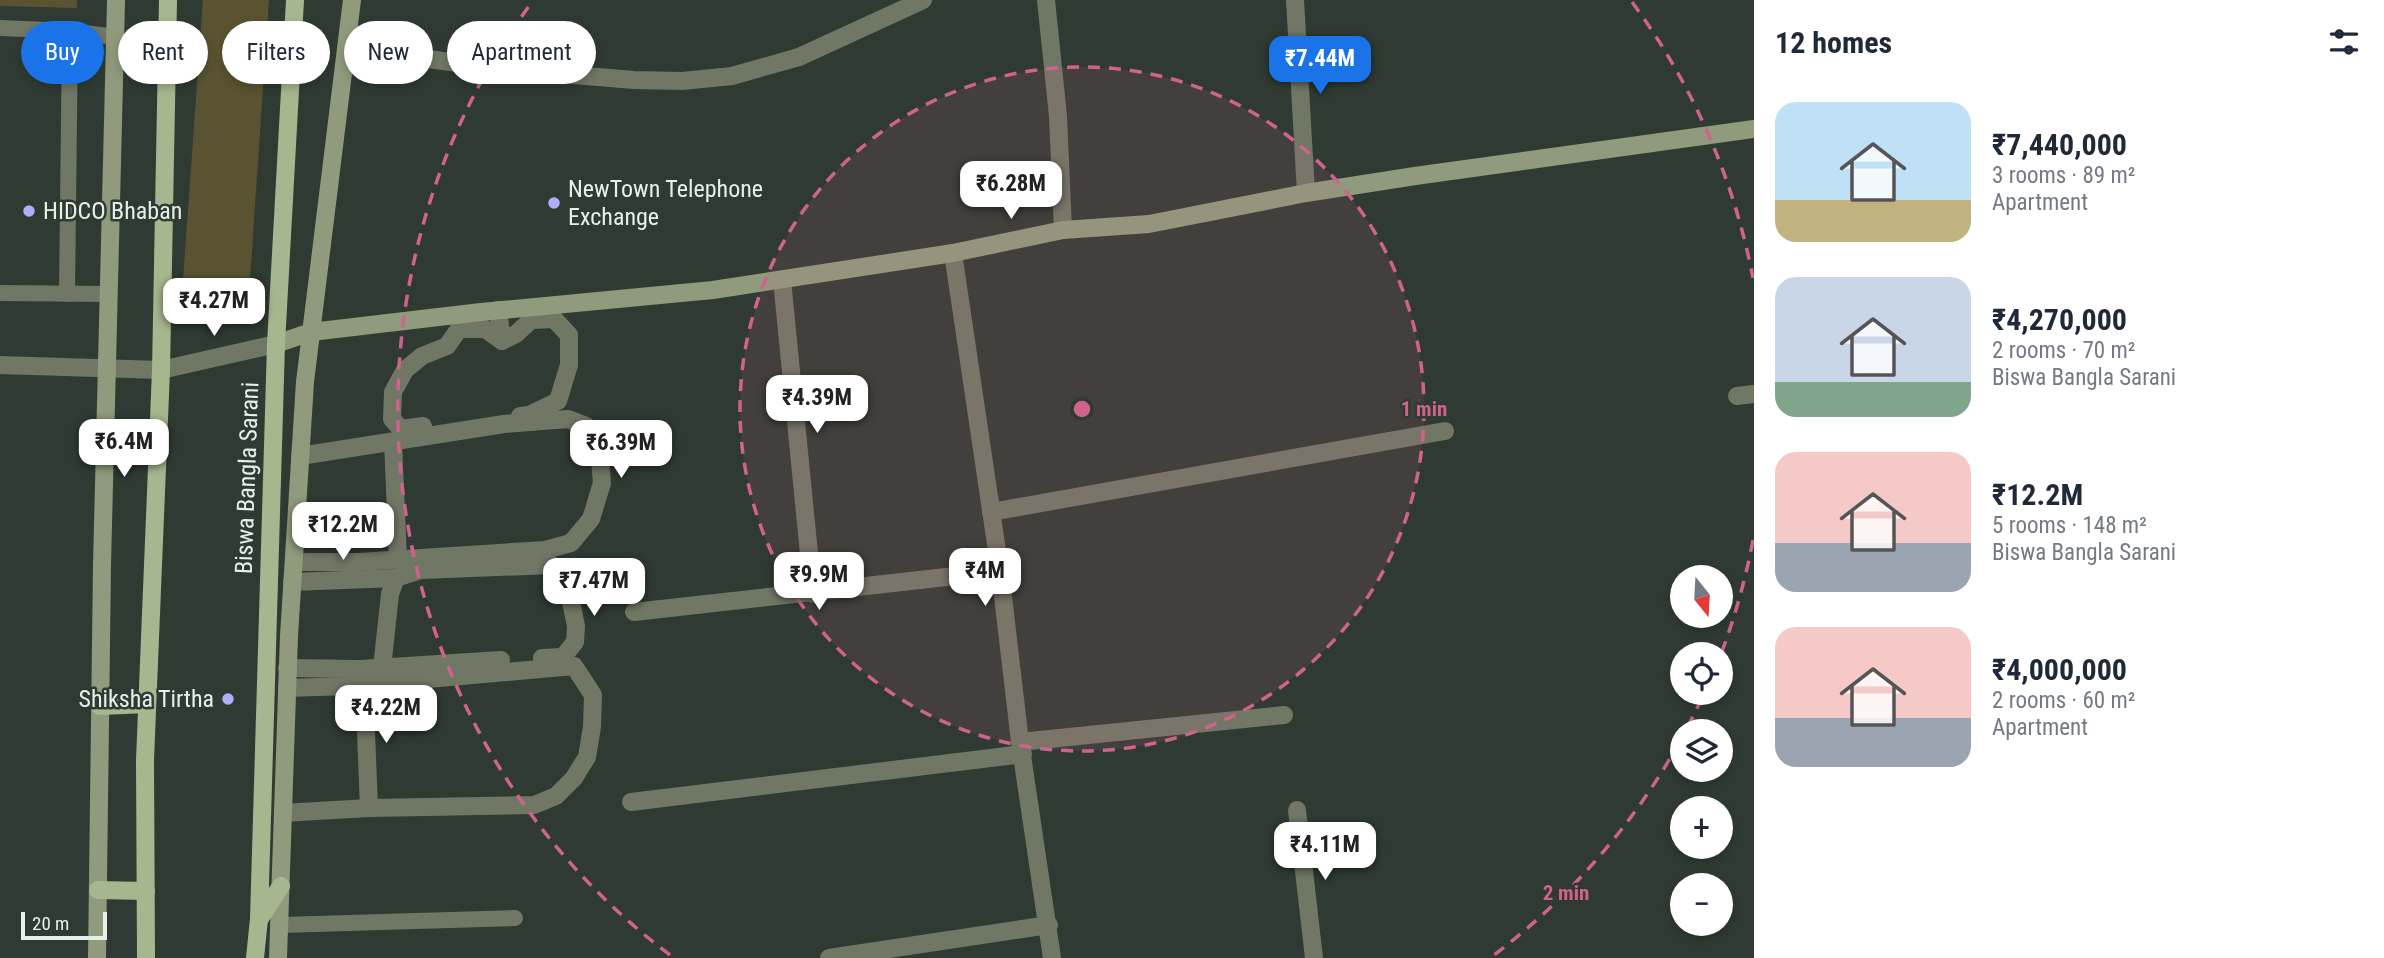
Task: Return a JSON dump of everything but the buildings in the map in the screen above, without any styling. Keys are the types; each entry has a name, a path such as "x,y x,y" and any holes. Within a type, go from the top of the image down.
{"main road":[{"path":"146,958 147,704 161,370 168,0"},
{"name":"Biswa Bangla Sarani","path":"255,958 259,919 276,344 295,0"},
{"path":"100,706 147,704"},
{"path":"259,919 281,886"},
{"path":"98,890 146,891"}],"street":[{"path":"97,958 116,0"},
{"path":"349,21 352,0"},
{"path":"433,60 503,69 634,80 682,81 732,76 799,57 923,0"},
{"path":"1046,0 1058,116 1063,230"},
{"path":"1295,0 1306,193"},
{"path":"278,958 287,668 300,456 311,332 344,64"},
{"path":"0,365 161,370 276,344 311,332 498,310 713,290 953,253 1063,230 1149,224 1306,193 1754,129"},
{"path":"953,253 1000,571 1052,958"},
{"path":"782,280 813,593"},
{"path":"498,310 502,341"},
{"path":"554,319 569,335 569,365 558,401 529,415 401,429 392,419 393,392 405,370 422,356 447,346 459,329 485,329 502,341 516,334 531,320 554,319"},
{"path":"293,562 398,560 545,550 571,543 591,519 602,483 597,437 586,426 568,419 504,424 300,456"},
{"path":"990,512 1445,430"},
{"path":"393,442 398,560"},
{"path":"287,668 383,668 563,657 575,642 576,626 566,578 552,565 421,570 396,578 292,582"},
{"path":"634,612 1000,571"},
{"path":"383,668 390,594 396,578"},
{"path":"283,813 534,805 556,796 574,778 587,757 592,727 593,695 574,666 287,688"},
{"path":"356,684 362,809"},
{"path":"631,802 1284,715"},
{"path":"1297,810 1314,958"},
{"path":"829,958 1049,925"}],"lane":[{"path":"0,28 21,29"},
{"path":"104,36 115,37"},
{"path":"67,294 69,84"},
{"path":"0,293 109,294"},
{"path":"280,925 515,918"}],"shaded area":[{"path":"0,0 77,0 77,8 0,6"},
{"path":"203,0 269,0 268,21 222,21 222,84 263,84 247,323 180,322 197,84 208,84 208,21 202,21"}],"place":[{"name":"NewTown Telephone Exchange","path":"554,203"},
{"name":"HIDCO Bhaban","path":"29,211"},
{"name":"Shiksha Tirtha","path":"228,699"}]}
